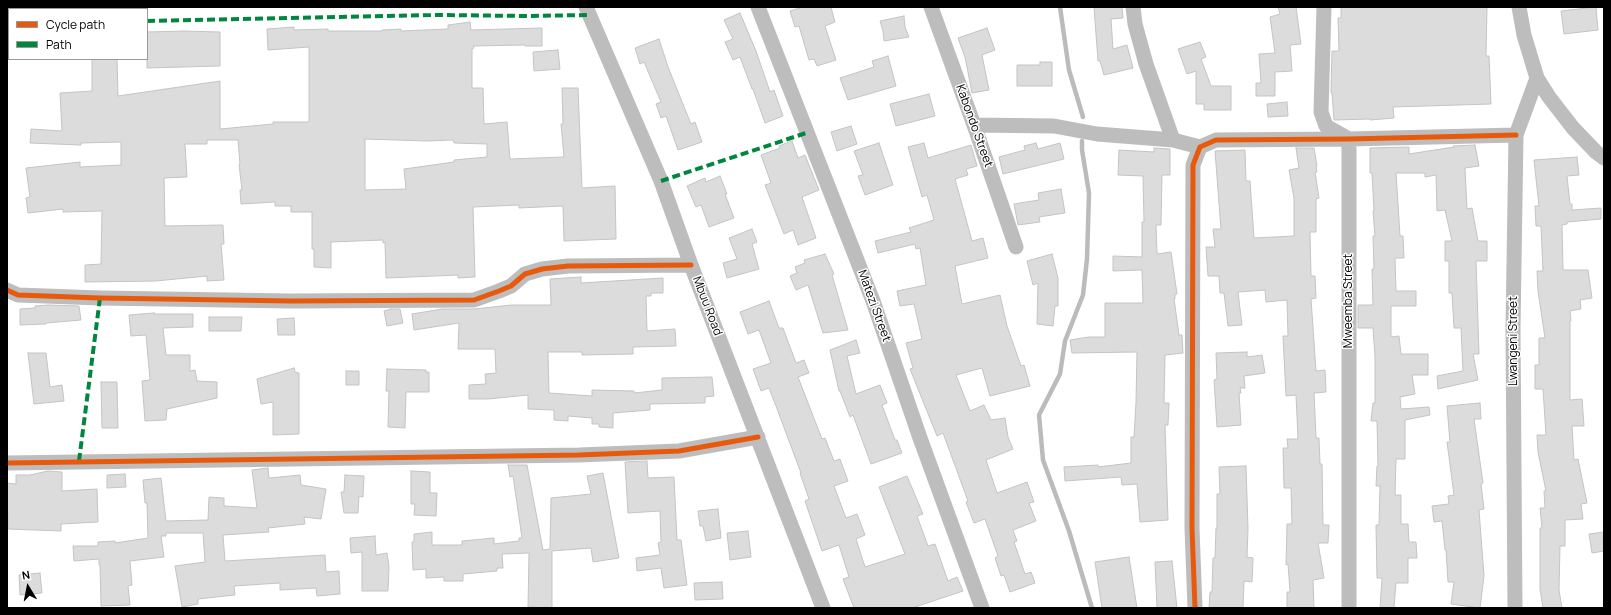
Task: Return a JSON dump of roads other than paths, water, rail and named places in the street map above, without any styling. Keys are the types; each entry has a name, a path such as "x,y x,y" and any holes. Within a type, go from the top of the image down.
{"street":[{"name":"Mbuu Road","path":"586,7 661,181 691,265 823,608"},
{"name":"Matezi Street","path":"758,7 873,301 920,438 982,608"},
{"name":"Kabondo Street","path":"931,7 1016,246"},
{"path":"1133,7 1135,24 1146,64 1173,140"},
{"path":"1324,7 1322,112 1326,126 1349,139"},
{"path":"1519,7 1524,34 1537,78 1549,97 1573,128 1596,152 1604,158"},
{"name":"Lwangeni Street","path":"1515,608 1513,329 1516,135 1537,78"},
{"path":"974,125 1054,126 1097,134 1173,140 1200,147 1216,140 1349,139 1516,135"},
{"name":"Mweemba Street","path":"1349,139 1349,608"},
{"path":"1195,608 1192,528 1193,165 1200,147"},
{"path":"7,290 18,295 100,298 291,301 474,300 499,292 511,286 525,274 542,269 568,266 691,265"},
{"path":"7,463 594,455 679,451 758,437"}],"waterway":[{"path":"1060,7 1069,70 1083,117"},
{"path":"1082,141 1082,150 1089,193 1087,259 1083,295 1065,341 1060,374 1039,415 1043,460 1069,531 1092,608"}]}
